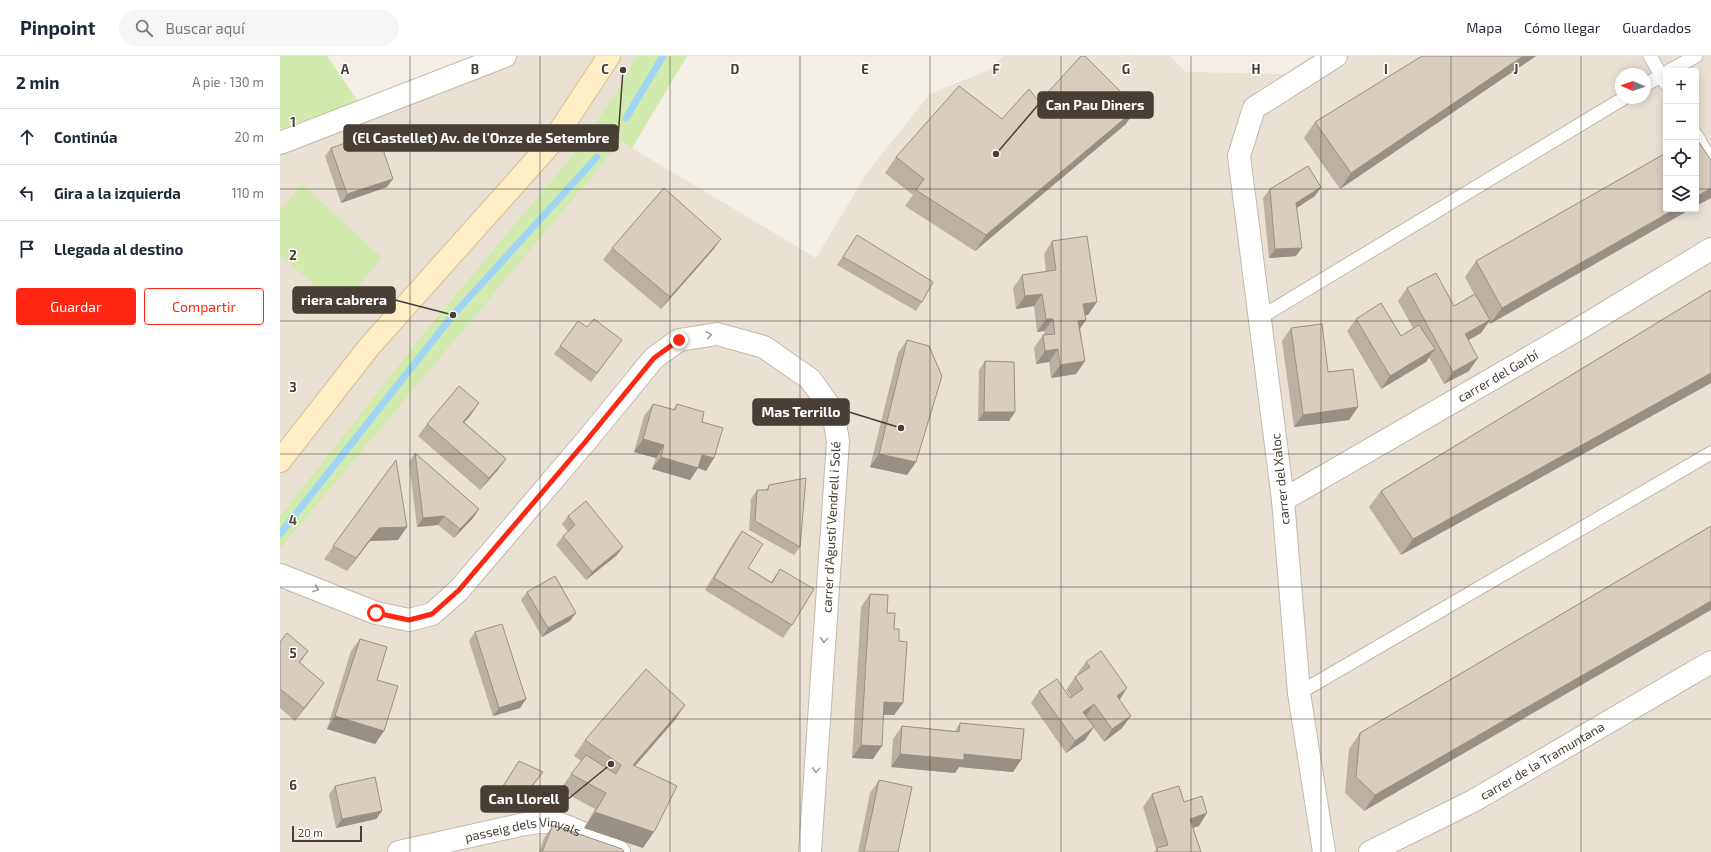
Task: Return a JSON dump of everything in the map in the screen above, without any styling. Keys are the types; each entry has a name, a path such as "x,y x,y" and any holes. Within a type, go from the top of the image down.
{"street":[{"path":"280,143 505,56"},
{"path":"280,460 369,347 553,141 608,56"},
{"name":"carrer del Xaloc","path":"1324,852 1298,693 1283,500 1239,156 1254,108 1336,56"},
{"name":"carrer del Garbí","path":"1283,500 1582,327 1711,249"},
{"name":"carrer d'Agustí Vendrell i Solé","path":"280,574 376,613 409,620 432,614 459,590 586,441 654,358 679,340 717,334 764,347 810,379 833,411 838,441 810,852"},
{"name":"carrer de la Tramuntana","path":"1370,852 1473,801 1711,662"},
{"name":"passeig dels Vinyals","path":"399,852 539,822 556,823 600,841 619,852"}],"lane":[{"path":"1650,56 1663,72"},
{"path":"1678,68 1696,56"},
{"path":"1651,82 1663,77"},
{"path":"1260,317 1615,103"},
{"path":"1699,140 1711,161"},
{"path":"1298,693 1711,453"}],"shaded area":[{"path":"475,56 637,56 614,95 581,145 423,334 280,516 280,130"},
{"path":"1003,56 1170,56 1186,72 1284,74 1311,56 1711,56 1711,852 280,852 280,549 622,139 632,148 816,258 867,173 930,94 989,70"}],"green space":[{"path":"280,56 327,56 358,101 280,130"},
{"path":"637,56 687,56 632,148 622,140 280,549 280,516 423,334 581,145 614,95"},
{"path":"302,184 382,258 340,307 280,255 280,210"}],"building":[{"path":"1081,56 1085,56 1137,108 986,235 916,190 924,179 896,157 959,86 1002,119 1029,89 1039,102"},
{"path":"1422,56 1523,56 1351,173 1315,122"},
{"path":"377,132 393,179 347,194 331,148"},
{"path":"1699,142 1711,160 1711,188 1699,195"},
{"path":"1663,155 1663,212 1670,212 1502,308 1476,261"},
{"path":"1308,166 1321,187 1296,203 1302,248 1275,249 1270,189"},
{"path":"664,188 721,239 670,297 612,248"},
{"path":"857,235 933,282 922,302 843,257"},
{"path":"1087,236 1097,302 1083,304 1086,320 1078,321 1085,361 1060,365 1058,349 1045,351 1043,335 1055,334 1053,319 1046,319 1042,294 1025,296 1022,275 1056,270 1052,241"},
{"path":"1436,273 1454,306 1475,294 1490,320 1465,334 1478,358 1453,372 1407,288"},
{"path":"1711,290 1711,373 1413,539 1381,491"},
{"path":"1381,303 1401,336 1419,325 1435,349 1390,376 1356,319"},
{"path":"594,319 622,340 597,373 560,346 578,321 587,327"},
{"path":"1322,324 1328,372 1353,369 1358,407 1303,415 1291,328"},
{"path":"907,340 929,346 942,376 916,462 879,454"},
{"path":"985,361 1014,362 1015,412 984,412"},
{"path":"459,386 479,403 463,422 506,459 489,478 427,424"},
{"path":"653,404 675,410 677,404 704,412 702,422 723,428 714,458 702,455 698,468 661,457 664,445 643,439"},
{"path":"415,453 479,509 460,529 444,516 423,518"},
{"path":"396,460 407,527 379,528 356,558 333,546"},
{"path":"806,478 800,547 755,521 757,490 768,490 769,485"},
{"path":"586,501 623,547 592,572 563,536 575,525 568,516"},
{"path":"1711,526 1711,601 1375,795 1356,777 1360,733"},
{"path":"742,531 763,544 748,568 772,583 780,569 814,589 792,625 714,578"},
{"path":"555,576 576,613 548,628 527,592"},
{"path":"870,594 888,595 887,613 895,613 894,629 899,629 899,641 907,642 903,703 884,702 882,746 861,745"},
{"path":"502,624 526,699 499,708 475,632"},
{"path":"287,633 308,651 299,662 324,683 304,708 280,689 280,642"},
{"path":"360,639 387,647 377,680 398,686 384,731 335,716"},
{"path":"1101,651 1127,688 1117,696 1131,716 1112,729 1094,704 1083,712 1094,727 1075,741 1039,691 1057,679 1070,698 1083,689 1075,677 1090,667 1086,662"},
{"path":"646,669 685,705 633,765 677,786 654,832 595,812 606,793 571,774 586,755 616,774 621,765 585,740"},
{"path":"960,723 1024,729 1021,760 964,754 964,760 900,754 902,726 959,732"},
{"path":"519,761 543,772 527,792 502,788"},
{"path":"375,777 382,811 342,819 335,786"},
{"path":"879,780 912,787 898,852 864,852"},
{"path":"1179,786 1184,802 1202,796 1207,813 1190,819 1201,852 1158,852 1157,848 1168,845 1152,794"},
{"path":"553,825 622,849 624,852 542,852"}],"waterway":[{"path":"626,118 663,56"},
{"path":"280,534 453,315 597,157"}],"place":[{"name":"(El Castellet) Av. de l'Onze de Setembre","path":"623,70"},
{"name":"Can Pau Diners","path":"996,154"},
{"name":"riera cabrera","path":"453,315"},
{"name":"Mas Terrillo","path":"901,428"},
{"name":"Can Llorell","path":"611,764"}],"route":[{"path":"376,613 409,620 432,614 459,590 586,441 654,358 679,340"}]}
